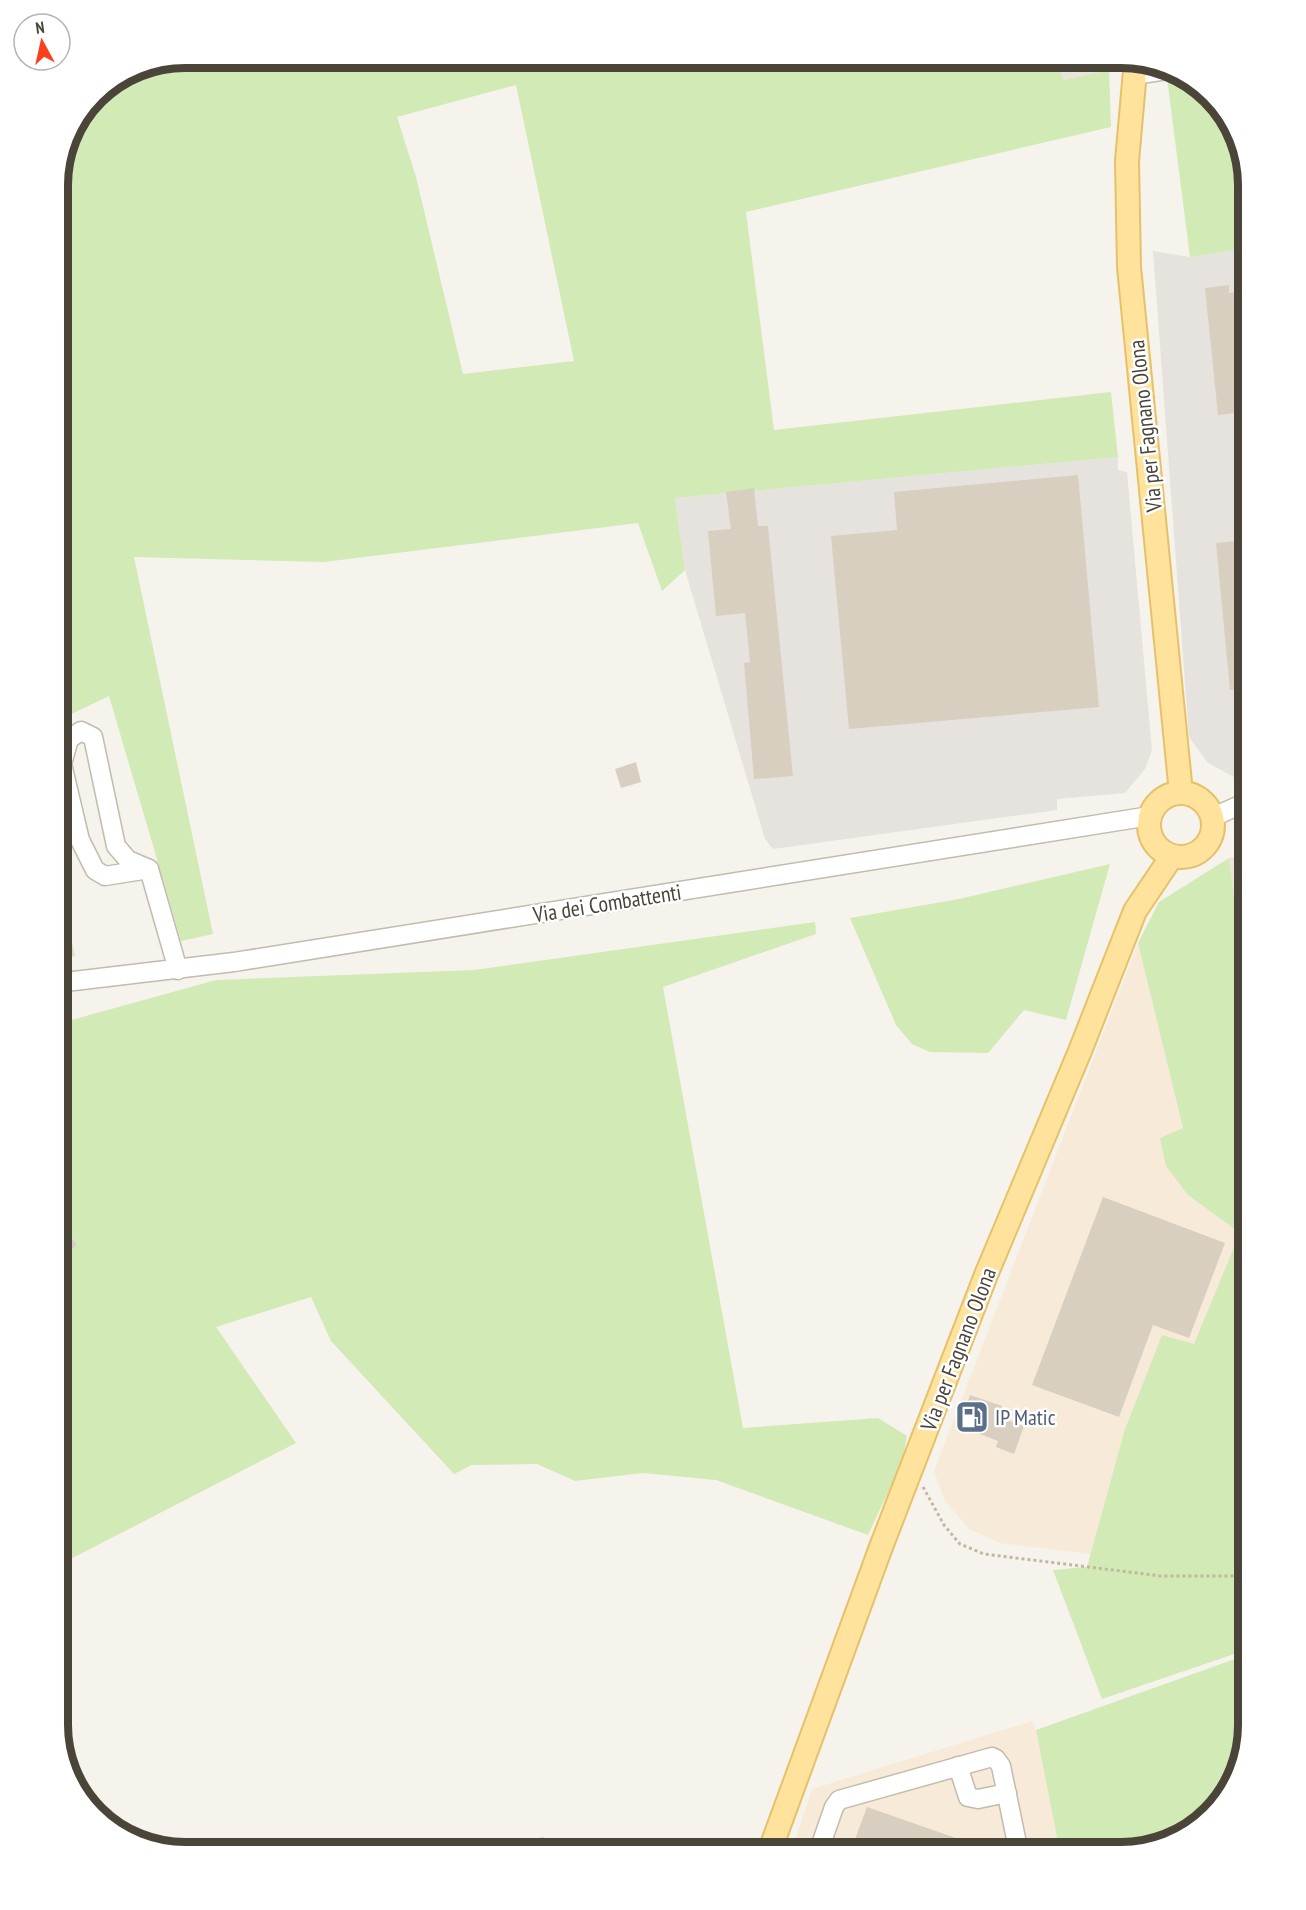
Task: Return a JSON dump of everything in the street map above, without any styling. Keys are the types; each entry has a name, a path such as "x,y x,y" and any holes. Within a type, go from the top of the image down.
{"main road":[{"name":"Via per Fagnano Olona","path":"1135,69 1127,161 1129,267 1180,793"},
{"path":"1180,793 1191,794 1201,799 1213,817 1214,826 1207,845 1200,852 1182,858 1172,856 1155,845 1150,836 1150,816 1162,799 1180,793"},
{"name":"Via per Fagnano Olona","path":"773,1842 986,1275 1080,1051 1135,911 1172,856"}],"street":[{"path":"68,743 69,739 81,731 93,737 116,846 128,860 149,868"},
{"path":"68,789 80,840 95,870 105,876 149,868"},
{"path":"1213,817 1238,806"},
{"name":"Via dei Combattenti","path":"68,981 178,970 246,960 1150,816"},
{"path":"149,868 178,970"},
{"path":"822,1842 834,1807 839,1800 987,1758 996,1759 1001,1766 1017,1842"},
{"path":"958,1766 968,1797 978,1799 1007,1793"},
{"path":"776,1842 780,1820"}],"path":[{"path":"912,1468 944,1525 960,1544 984,1554 1161,1576 1238,1575"}],"shaded area":[{"path":"1059,68 1109,68 1109,70 1064,80"},
{"path":"1238,250 1238,776 1234,777 1208,763 1189,737 1153,251 1190,257"},
{"path":"1118,457 1118,470 1127,472 1152,750 1145,769 1125,793 1057,799 1057,810 773,849 765,839 685,570 675,498"},
{"path":"1238,857 1238,933 1229,858"},
{"path":"1138,943 1183,1128 1188,1195 1238,1232 1238,1238 1194,1345 1162,1336 1125,1429 1091,1554 1000,1543 969,1529 945,1501 934,1471"},
{"path":"1032,1721 1036,1730 1058,1842 795,1842 812,1789"}],"green space":[{"path":"177,68 1059,68 1064,80 1109,70 1111,127 746,212 774,430 1111,392 1118,457 675,498 685,570 662,591 638,523 324,562 134,557 213,934 181,941 109,696 68,716 68,177 71,154 87,120 107,97 126,83 140,76","holes":["516,85 574,361 463,374 416,177 397,117"]},
{"path":"1167,77 1199,97 1219,120 1230,140 1237,169 1238,250 1190,257"},
{"path":"1229,858 1238,930 1238,1232 1188,1195 1166,1166 1160,1138 1183,1128 1138,943 1159,902"},
{"path":"1110,864 1066,1020 1024,1010 988,1053 930,1052 912,1044 896,1025 850,918 959,899"},
{"path":"815,922 816,934 663,987 743,1428 878,1418 907,1436 902,1462 868,1535 716,1480 643,1473 575,1481 537,1464 472,1465 454,1474 331,1341 311,1297 216,1327 296,1443 68,1560 68,1021 216,980 474,970"},
{"path":"68,924 75,956 68,957"},
{"path":"1238,1238 1238,1653 1102,1699 1053,1570 1087,1567 1125,1429 1162,1335 1194,1344"},
{"path":"1238,1658 1237,1741 1230,1770 1214,1797 1193,1818 1180,1827 1152,1839 1121,1842 1058,1842 1036,1730"}],"building":[{"path":"1229,285 1229,293 1238,292 1238,412 1218,415 1205,288"},
{"path":"1078,475 1099,707 849,729 831,536 897,530 894,492"},
{"path":"754,488 758,526 768,526 793,776 754,779 744,663 750,662 745,613 716,616 708,531 731,529 726,492"},
{"path":"1238,541 1238,689 1230,690 1216,543"},
{"path":"636,762 641,782 621,788 615,769"},
{"path":"1103,1197 1225,1243 1189,1338 1153,1325 1119,1417 1032,1385"},
{"path":"68,1234 77,1245 68,1252"},
{"path":"970,1395 1002,1406 999,1417 1024,1426 1014,1454 996,1447 998,1441 959,1426"},
{"path":"867,1807 967,1842 854,1842"},
{"path":"544,1837 545,1842 514,1842"}],"place":[{"name":"IP Matic","path":"972,1417"}]}
